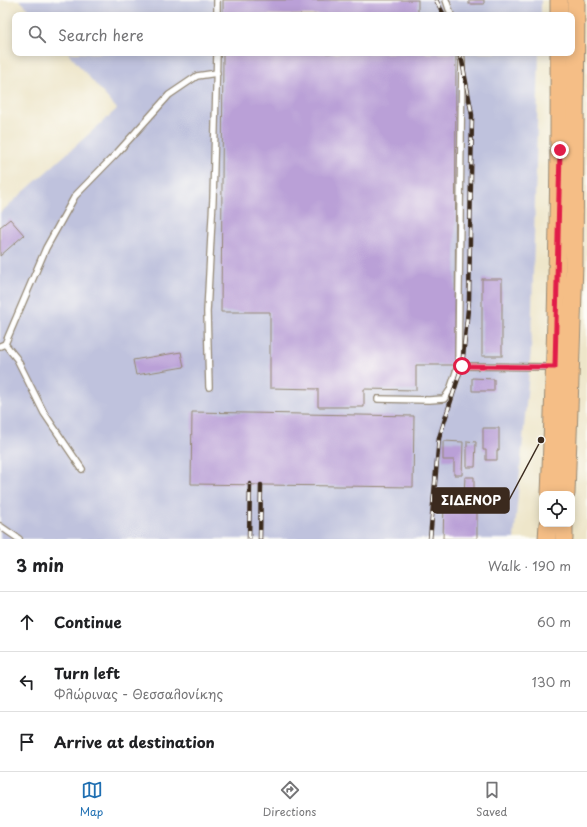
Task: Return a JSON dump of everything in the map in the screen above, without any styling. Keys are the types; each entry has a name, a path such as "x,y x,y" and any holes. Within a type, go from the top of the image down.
{"main road":[{"path":"559,0 559,12"},
{"path":"566,491 574,264 576,0"},
{"path":"550,491 555,367 560,158 560,56"},
{"path":"547,539 548,527"},
{"path":"564,527 564,539"}],"lane":[{"path":"217,0 217,12"},
{"path":"446,0 450,12"},
{"path":"208,387 207,312 217,56"},
{"path":"378,399 444,399 450,390 458,366 461,56"},
{"path":"82,469 44,413 17,359 2,345 46,248 75,196 117,153 168,95 197,76 217,73"},
{"path":"458,366 555,367"},
{"path":"0,526 19,539"}],"shaded area":[{"path":"20,0 541,0 541,12 31,12"},
{"path":"71,56 539,56 531,350 514,539 0,539 0,213 117,109"}],"building":[{"path":"223,0 418,0 418,12 223,12"},
{"path":"469,0 484,0 484,4 469,4"},
{"path":"223,56 456,56 455,365 416,365 416,390 364,389 364,407 318,407 318,389 270,388 270,312 221,312"},
{"path":"10,219 24,235 0,256 0,227"},
{"path":"482,279 502,279 502,356 482,356"},
{"path":"181,352 184,367 136,375 133,360"},
{"path":"472,378 494,379 494,391 472,391"},
{"path":"192,412 414,416 413,487 191,484"},
{"path":"483,428 499,428 499,450 497,450 497,460 486,460 486,450 483,450"},
{"path":"443,441 463,442 462,475 454,475 454,460 443,460"},
{"path":"467,441 476,442 475,467 467,467"},
{"path":"465,477 474,477 474,495 464,494"},
{"path":"444,503 477,503 477,539 443,539"}],"railway":[{"path":"436,0 442,12"},
{"path":"430,539 439,438 462,366 469,300 472,115 460,56"},
{"path":"249,539 250,484"},
{"path":"260,539 261,485"}],"place":[{"name":"ΣΙΔΕΝΟΡ","path":"541,440"}],"route":[{"path":"462,366 555,367 560,150"}]}
